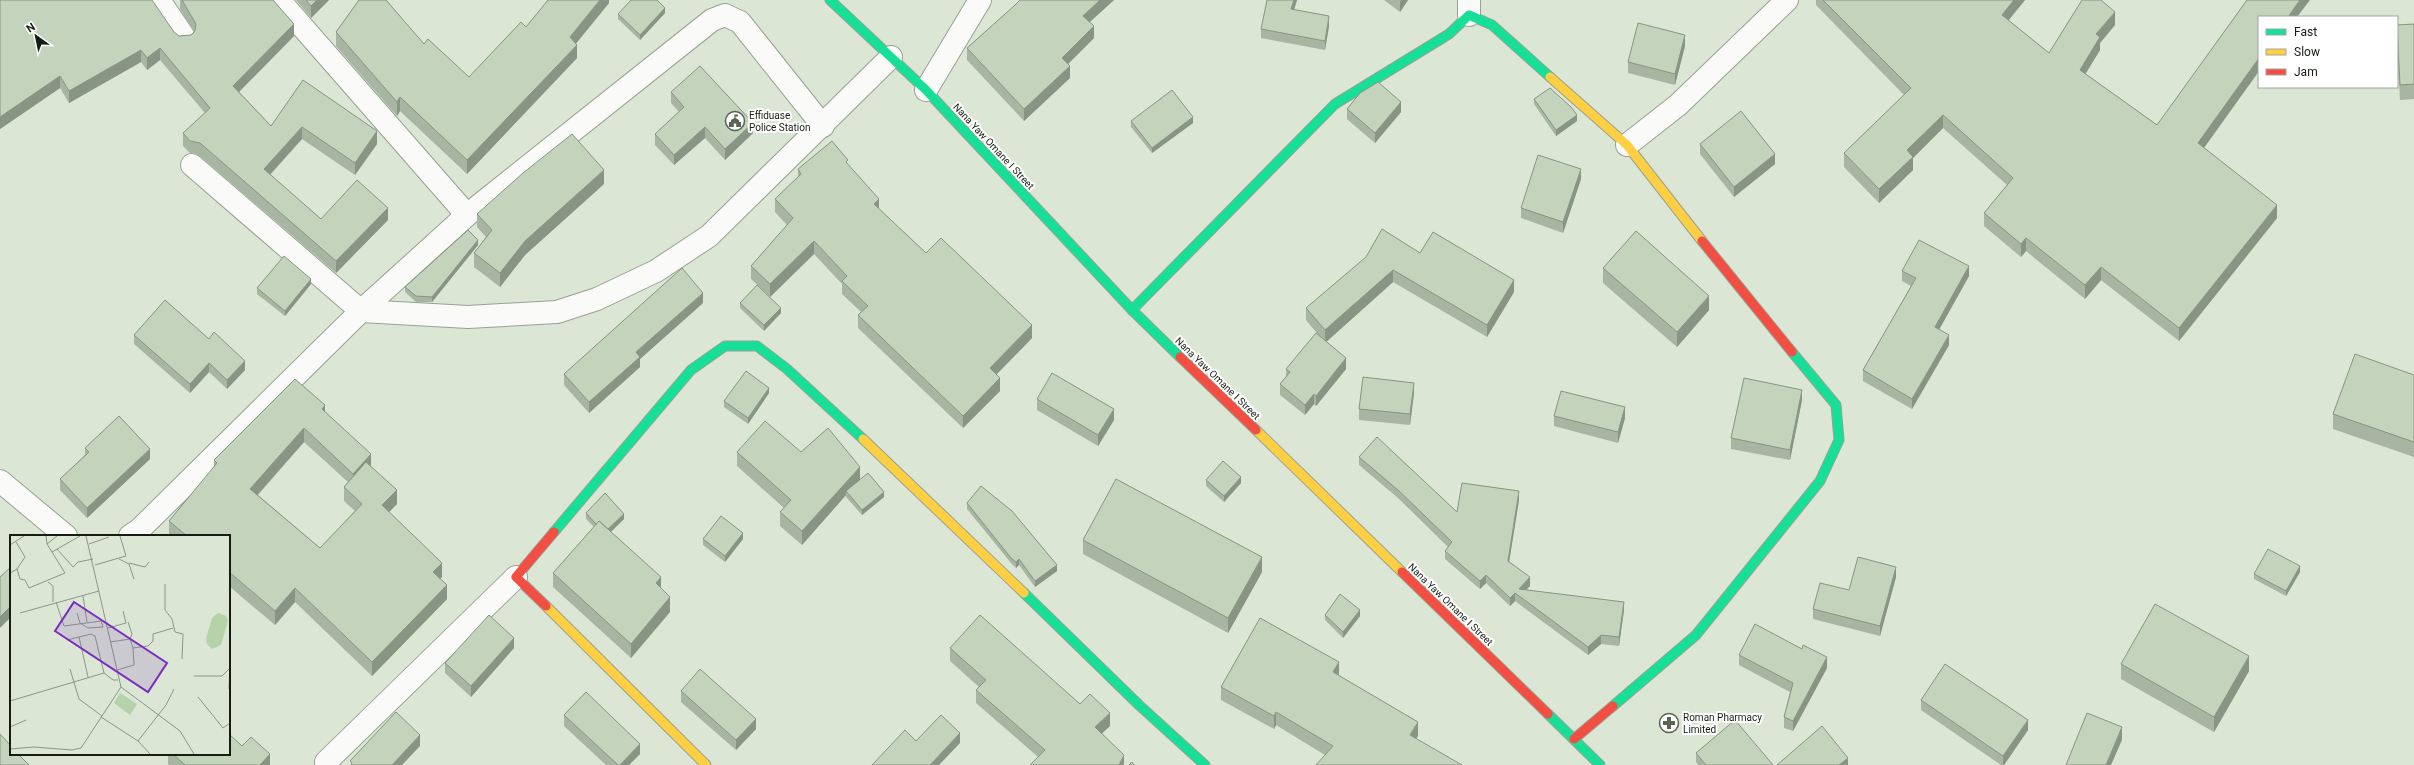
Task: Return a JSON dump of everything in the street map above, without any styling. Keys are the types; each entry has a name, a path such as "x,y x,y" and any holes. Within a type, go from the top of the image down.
{"street":[{"path":"159,0 184,37"},
{"path":"279,0 467,214"},
{"name":"Nana Yaw Omane I Street","path":"830,0 926,90 1132,310 1600,765"},
{"path":"926,90 980,0"},
{"path":"1627,145 1678,105 1787,0"},
{"path":"1132,310 1335,104 1444,37 1469,8 1492,26 1627,145 1737,286 1836,404 1839,440 1820,481 1696,635 1574,739"},
{"path":"132,535 139,530 361,310 467,214 712,20 725,15 740,22 823,126"},
{"path":"192,165 361,310 468,317 557,312 597,299 656,271 709,236 823,126 891,57"},
{"path":"326,762 516,577 691,370 725,346 757,346 787,369 894,467 1133,699 1205,765"},
{"path":"0,481 65,535"},
{"path":"516,577 706,765"}],"building":[{"path":"0,0 152,0 174,32 179,36 191,35 195,31 196,24 182,0 273,0 294,24 233,86 271,126 303,80 377,131 355,163 302,127 264,169 321,219 357,180 388,208 336,261 200,143 190,141 183,133 210,108 160,48 147,58 141,50 69,91 60,76 0,117"},
{"path":"306,0 317,0 311,6"},
{"path":"359,0 386,0 424,44 428,39 469,77 521,22 526,27 548,0 600,0 570,37 577,45 467,160 400,97 397,102 336,32"},
{"path":"631,0 657,0 665,8 640,35 618,14"},
{"path":"1020,0 1100,0 1083,16 1094,26 1062,58 1070,66 1024,109 967,48"},
{"path":"1267,0 1294,0 1291,9 1329,16 1325,41 1261,29"},
{"path":"1823,0 2014,0 2002,15 2049,53 2082,0 2101,0 2115,12 2096,34 2100,37 2080,70 2157,125 2247,0 2300,0 2289,16 2258,16 2258,59 2198,143 2277,205 2179,328 2101,267 2085,285 2026,238 2021,244 1984,213 2013,178 1943,115 1907,150 1913,157 1879,189 1844,153 1911,88"},
{"path":"1638,23 1685,35 1675,74 1628,62"},
{"path":"2414,24 2414,84 2400,85 2398,25"},
{"path":"700,66 753,123 725,149 705,127 674,155 655,134 684,107 671,92"},
{"path":"1378,82 1401,102 1375,133 1347,109 1360,93"},
{"path":"1550,88 1571,107 1577,115 1556,130 1534,99"},
{"path":"1172,90 1193,117 1152,148 1131,121"},
{"path":"1741,111 1775,154 1734,187 1700,144"},
{"path":"572,134 604,170 525,241 500,273 474,253 492,230 477,214 523,173"},
{"path":"832,141 848,160 846,162 879,199 874,204 926,253 941,238 1032,325 990,368 1000,378 963,416 858,315 868,306 842,281 847,276 814,241 770,284 751,266 793,218 775,199 801,174 798,169"},
{"path":"1538,155 1581,169 1563,222 1521,208"},
{"path":"1382,229 1420,253 1433,232 1514,280 1487,325 1393,270 1325,330 1306,308 1366,257"},
{"path":"468,230 478,240 432,297 416,296 405,287"},
{"path":"1636,231 1709,296 1677,332 1603,268"},
{"path":"1919,240 1969,266 1935,327 1949,335 1912,399 1863,370 1916,278 1902,271"},
{"path":"284,256 311,279 285,311 257,288"},
{"path":"682,268 703,293 636,352 640,357 589,402 564,374"},
{"path":"757,285 781,308 764,325 740,303"},
{"path":"165,300 209,339 214,332 245,361 227,380 209,363 190,384 134,335"},
{"path":"1316,333 1346,358 1316,396 1314,394 1305,405 1280,384 1290,372 1286,369"},
{"path":"2355,354 2414,375 2414,442 2333,414"},
{"path":"746,371 769,388 748,418 724,401"},
{"path":"1052,373 1114,409 1098,435 1037,399"},
{"path":"1363,377 1414,383 1410,414 1359,409"},
{"path":"1744,378 1802,390 1790,450 1731,438"},
{"path":"295,379 325,405 322,409 371,454 353,474 304,428 250,489 320,548 362,504 344,487 366,462 397,490 382,505 442,563 433,572 447,585 372,662 295,588 275,611 230,573 230,535 186,535 169,521 217,463 214,460"},
{"path":"1561,391 1625,407 1618,432 1554,416"},
{"path":"119,416 150,449 87,508 60,479 89,452 85,448"},
{"path":"765,421 801,452 828,428 860,467 802,531 780,512 791,500 737,452"},
{"path":"1377,437 1457,512 1462,483 1519,491 1508,561 1530,577 1519,589 1624,602 1619,637 1601,635 1588,647 1515,593 1510,598 1486,575 1480,581 1445,551 1452,542 1398,490 1359,457"},
{"path":"1223,461 1241,477 1224,496 1206,480"},
{"path":"868,473 884,492 862,510 846,491"},
{"path":"1116,479 1262,557 1228,618 1083,540"},
{"path":"981,486 1012,511 1057,565 1035,581 1019,559 1016,562 1011,558 967,503"},
{"path":"605,493 624,514 608,529 599,521 596,524 586,513"},
{"path":"721,516 743,533 725,556 703,539"},
{"path":"599,521 661,577 656,583 670,597 631,644 553,573"},
{"path":"2268,549 2300,566 2286,591 2254,574"},
{"path":"1858,557 1896,567 1880,626 1813,609 1820,583 1849,590"},
{"path":"10,568 10,607 0,617 0,577"},
{"path":"1340,594 1360,610 1343,632 1325,615"},
{"path":"2155,604 2249,656 2214,717 2121,664"},
{"path":"489,615 514,638 471,686 445,663"},
{"path":"980,615 1080,704 1090,694 1110,713 1095,727 1124,755 1119,765 1030,765 1045,750 976,690 986,680 950,648"},
{"path":"1260,618 1339,662 1333,672 1418,722 1410,735 1462,765 1316,765 1333,746 1276,712 1274,716 1221,687"},
{"path":"1755,624 1802,649 1803,645 1827,657 1793,721 1784,717 1793,683 1739,655"},
{"path":"1945,664 2028,720 2003,756 1921,700"},
{"path":"700,669 756,719 736,740 681,691"},
{"path":"586,692 640,744 620,765 618,765 564,715"},
{"path":"396,712 420,735 392,765 351,765 352,763 350,761"},
{"path":"2087,713 2122,727 2106,765 2066,765"},
{"path":"941,715 960,733 930,765 872,765 905,730 916,741"},
{"path":"1735,720 1773,765 1706,765 1696,753"},
{"path":"1822,726 1848,758 1839,765 1777,765"},
{"path":"0,734 10,745 10,755 19,755 29,765 0,765"},
{"path":"230,735 242,746 251,737 270,754 260,765 185,765 174,755 230,755"}],"traffic: fast":[{"path":"830,0 926,90 1132,310 1180,357"},
{"path":"1132,310 1335,104 1449,34 1469,15 1492,25 1550,77"},
{"path":"554,532 691,370 725,346 757,346 787,369 863,439"},
{"path":"1613,706 1696,635 1820,481 1839,440 1836,405 1792,352"},
{"path":"1024,593 1139,705 1205,765"},
{"path":"1548,714 1600,765"}],"traffic: slow":[{"path":"1550,77 1627,145 1702,241"},
{"path":"1256,430 1402,572"},
{"path":"863,439 1024,593"},
{"path":"546,606 706,765"}],"traffic: jam":[{"path":"1702,241 1792,352"},
{"path":"1180,357 1256,430"},
{"path":"546,606 516,577 554,532"},
{"path":"1402,572 1548,714"},
{"path":"1574,739 1613,706"}],"place":[{"name":"Effiduase Police Station","path":"735,121"},
{"name":"Roman Pharmacy Limited","path":"1669,723"}]}
